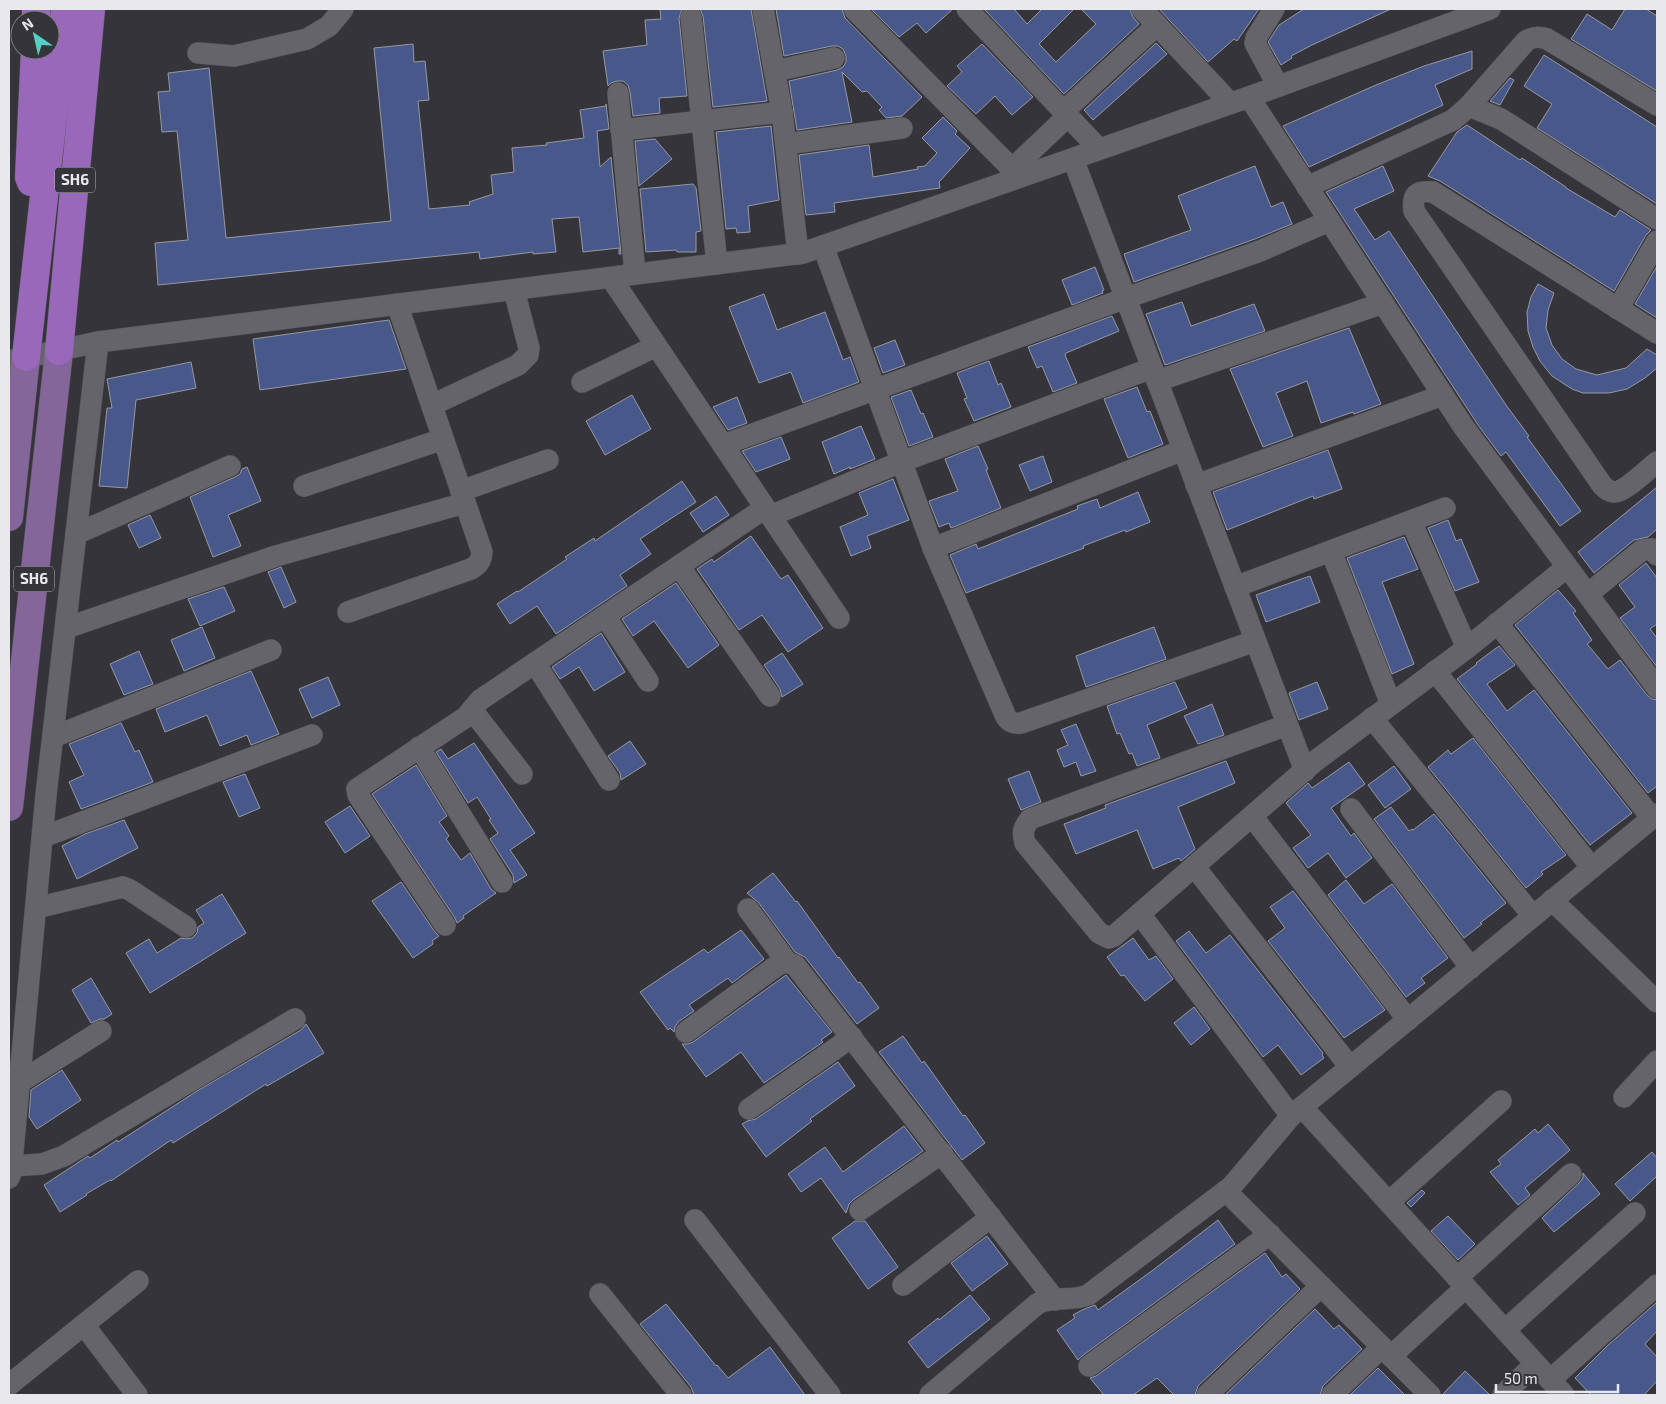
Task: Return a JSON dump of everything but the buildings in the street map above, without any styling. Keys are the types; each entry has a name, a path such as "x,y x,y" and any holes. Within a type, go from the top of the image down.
{"highway":[{"name":"SH6","path":"18,359 42,219 65,9"},
{"name":"SH6","path":"59,351 91,9"},
{"path":"72,220 94,171 109,9"},
{"path":"34,60 29,176 42,219"}],"main road":[{"name":"SH6","path":"9,807 59,351"},
{"name":"SH6","path":"9,517 18,359"}],"street":[{"path":"325,9 301,35 318,34 329,26 343,9"},
{"path":"763,9 782,112 798,254"},
{"path":"854,9 1016,173"},
{"path":"967,9 1099,150"},
{"path":"1142,9 1239,100 1307,187 1463,426 1657,688"},
{"path":"1274,9 1254,43 1278,86"},
{"path":"18,359 98,342 798,254 1016,173 1073,159 1490,9"},
{"path":"690,17 717,264"},
{"path":"1016,173 1066,113 1157,25"},
{"path":"1307,187 1453,120 1469,106 1526,41 1532,37 1546,39 1657,105"},
{"path":"775,71 834,58"},
{"path":"618,93 635,274"},
{"path":"1469,106 1501,119 1657,219"},
{"path":"621,130 782,112"},
{"path":"786,144 902,128"},
{"path":"1073,159 1305,771"},
{"path":"1657,333 1433,192 1424,191 1416,195 1413,201 1414,211 1602,485 1608,491 1616,492 1623,489 1657,462"},
{"path":"723,445 1260,251 1329,221"},
{"path":"1618,309 1657,241"},
{"path":"823,246 933,548 1006,717 1010,722 1015,724 1255,640"},
{"path":"611,278 839,618"},
{"path":"432,405 518,365 528,355 529,348 514,290"},
{"path":"445,926 356,792 359,786 466,717 480,700 679,566 768,512 902,462 1154,374 1383,303"},
{"path":"348,612 470,569 478,565 482,560 482,552 397,304"},
{"path":"98,342 42,837 10,1172 64,1156 294,1019"},
{"path":"582,382 656,346"},
{"path":"1196,485 1443,395"},
{"path":"304,486 443,438"},
{"path":"933,548 1183,450"},
{"path":"66,628 276,556 463,497 548,460"},
{"path":"76,534 230,466"},
{"path":"1235,587 1445,508"},
{"path":"1412,521 1466,648"},
{"path":"1588,594 1642,550 1652,549 1657,555"},
{"path":"1331,551 1391,704"},
{"path":"679,566 770,696"},
{"path":"1287,725 1030,819 1024,827 1022,835 1025,843 1104,937 1114,936 1305,771 1568,567"},
{"path":"605,616 648,681"},
{"path":"930,1395 1037,1304 1045,1300 1072,1299 1088,1294 1226,1191 1238,1180 1297,1112 1655,816 1497,623"},
{"path":"53,737 271,650"},
{"path":"535,663 610,780"},
{"path":"1434,671 1592,868"},
{"path":"472,710 522,774"},
{"path":"1372,718 1533,916"},
{"path":"42,837 312,735"},
{"path":"419,747 502,882"},
{"path":"1351,809 1471,968"},
{"path":"1252,816 1408,1020"},
{"path":"1194,866 1350,1067"},
{"path":"36,908 123,887 186,927"},
{"path":"1552,900 1657,1002"},
{"path":"748,909 787,962 795,965 800,970 1055,1300"},
{"path":"1140,914 1297,1112 1389,1202 1557,1388 1657,1285"},
{"path":"686,1032 779,964 787,962"},
{"path":"20,1082 101,1032"},
{"path":"749,1109 852,1037"},
{"path":"1624,1097 1657,1061"},
{"path":"1389,1202 1501,1101"},
{"path":"860,1210 942,1152"},
{"path":"1332,1395 1386,1351 1461,1283 1571,1174"},
{"path":"1226,1191 1430,1395"},
{"path":"1505,1330 1635,1213"},
{"path":"903,1285 992,1217"},
{"path":"695,1220 830,1395"},
{"path":"1089,1366 1270,1234"},
{"path":"9,1385 138,1281"},
{"path":"1207,1395 1321,1286"},
{"path":"600,1294 681,1395"},
{"path":"84,1325 137,1395"},
{"path":"1503,1395 1536,1364"}]}
